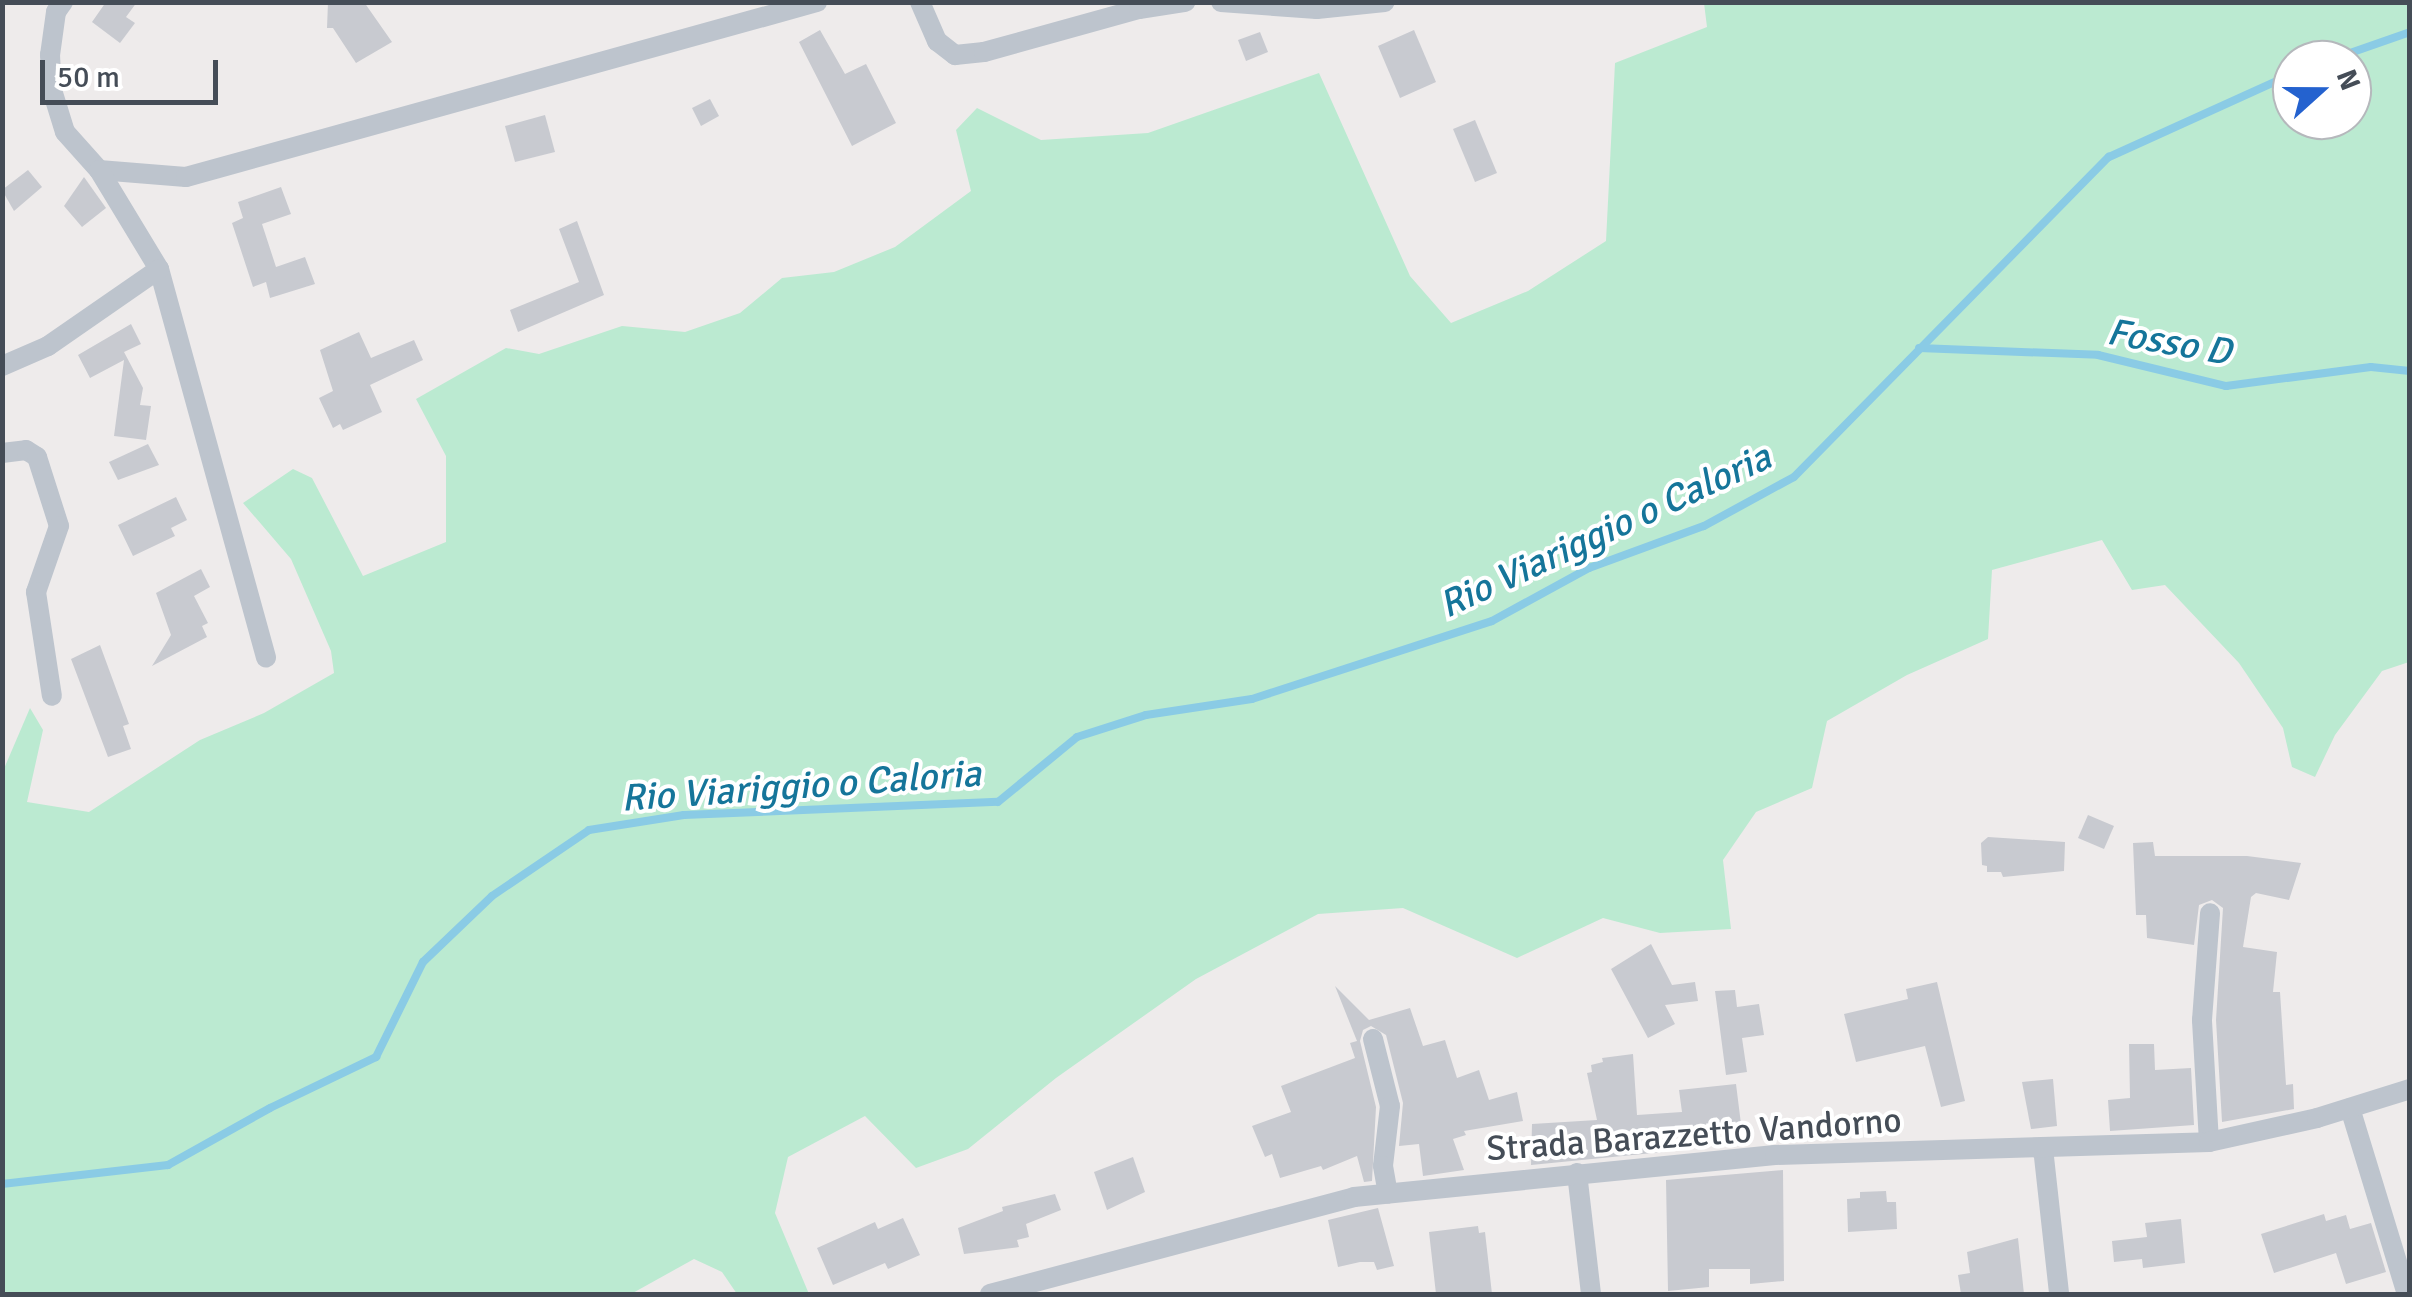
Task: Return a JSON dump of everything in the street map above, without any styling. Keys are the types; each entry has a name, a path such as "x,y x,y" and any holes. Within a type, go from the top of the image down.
{"street":[{"path":"63,2 56,12 50,55 52,90 65,132 99,170 160,269 266,658"},
{"path":"99,170 186,177 817,2"},
{"path":"920,2 938,41 955,55 984,52 1142,6 1185,2"},
{"path":"1221,2 1317,9 1385,2"},
{"path":"2,366 48,346 160,269"},
{"path":"2,453 26,450 37,457 59,526 36,592 52,696"},
{"path":"2210,913 2202,1020 2210,1142"},
{"path":"1373,1038 1390,1106 1383,1166 1388,1194"},
{"name":"Strada Barazzetto Vandorno","path":"990,1294 1354,1197 1775,1154 2210,1142 2410,1089"},
{"path":"2350,1108 2407,1294"},
{"path":"2043,1148 2059,1294"},
{"path":"1577,1174 1591,1294"}],"green space":[{"path":"1704,3 2409,3 2409,662 2382,671 2335,735 2315,777 2292,767 2283,728 2239,663 2165,585 2132,590 2102,540 1992,570 1988,639 1907,675 1827,721 1812,788 1756,812 1723,860 1731,929 1660,933 1603,918 1517,958 1403,908 1318,914 1196,979 1056,1078 968,1149 916,1168 865,1116 788,1157 775,1213 809,1294 737,1294 722,1272 694,1259 631,1294 3,1294 3,771 30,708 43,730 27,802 89,812 200,740 264,713 334,673 331,651 291,559 243,503 293,469 312,478 363,576 446,542 446,456 416,399 506,348 539,354 622,326 685,332 740,313 782,278 834,272 895,247 971,191 956,130 977,108 1041,140 1148,133 1319,73 1410,276 1451,323 1528,291 1606,241 1615,63 1707,27"}],"building":[{"path":"106,2 137,2 126,17 135,23 120,43 92,22"},
{"path":"328,2 364,2 392,42 356,63 333,28 327,28"},
{"path":"820,30 845,74 866,64 896,123 852,146 799,42"},
{"path":"1414,30 1436,82 1400,98 1378,46"},
{"path":"1260,32 1268,52 1246,61 1238,40"},
{"path":"710,99 719,116 701,126 692,108"},
{"path":"545,115 555,152 515,162 505,126"},
{"path":"1475,120 1497,173 1475,182 1453,129"},
{"path":"28,170 42,187 14,211 2,190"},
{"path":"84,177 106,208 82,227 64,206"},
{"path":"281,187 291,214 262,224 276,267 305,257 315,284 270,298 266,282 253,287 232,223 243,218 238,202"},
{"path":"577,221 604,295 518,332 510,310 579,282 559,229"},
{"path":"131,324 141,344 124,352 143,388 140,405 151,406 146,440 114,436 124,360 90,378 78,355"},
{"path":"359,332 371,358 414,340 423,360 370,385 382,412 343,430 340,424 333,428 319,398 333,391 320,350"},
{"path":"148,444 159,465 118,480 109,462"},
{"path":"176,497 187,520 171,528 175,536 133,556 118,525"},
{"path":"201,569 210,587 194,596 208,623 202,626 207,637 152,666 171,635 156,593"},
{"path":"100,645 129,724 123,726 131,749 108,757 71,659"},
{"path":"2088,815 2114,826 2104,849 2078,838"},
{"path":"1988,837 2065,842 2064,871 2003,877 2001,872 1987,872 1987,866 1982,865 1981,843"},
{"path":"2153,842 2155,856 2247,856 2301,863 2289,900 2256,893 2251,897 2243,947 2277,952 2273,992 2280,992 2286,1085 2293,1084 2294,1109 2222,1122 2216,1020 2223,908 2212,900 2199,905 2194,945 2147,938 2146,915 2136,915 2133,843"},
{"path":"1651,944 1672,985 1695,982 1698,1001 1665,1005 1675,1024 1648,1038 1611,969"},
{"path":"1937,982 1965,1101 1941,1107 1925,1046 1856,1062 1844,1014 1908,999 1906,989"},
{"path":"1335,986 1369,1020 1410,1008 1423,1046 1445,1040 1457,1078 1479,1070 1489,1100 1517,1092 1523,1121 1464,1131 1466,1135 1453,1139 1464,1170 1423,1176 1419,1144 1399,1146 1403,1103 1386,1035 1371,1026 1363,1030 1360,1041 1376,1107 1372,1181 1364,1182 1357,1156 1323,1170 1321,1166 1280,1178 1272,1154 1265,1157 1252,1126 1291,1112 1281,1086 1355,1058 1350,1043 1357,1041"},
{"path":"1735,990 1737,1007 1759,1004 1764,1035 1742,1038 1747,1072 1726,1075 1715,991"},
{"path":"2129,1044 2154,1044 2155,1070 2191,1068 2194,1125 2110,1131 2108,1100 2130,1098"},
{"path":"1633,1054 1637,1115 1682,1112 1679,1090 1736,1084 1741,1124 1662,1133 1663,1152 1531,1165 1532,1124 1597,1120 1587,1073 1592,1072 1591,1065 1603,1062 1602,1058"},
{"path":"2053,1079 2057,1126 2031,1129 2022,1082"},
{"path":"1133,1157 1145,1192 1107,1210 1094,1172"},
{"path":"1783,1170 1784,1281 1750,1284 1750,1269 1709,1269 1709,1287 1668,1291 1666,1180"},
{"path":"1886,1191 1887,1202 1896,1202 1897,1229 1848,1232 1847,1199 1860,1198 1860,1192"},
{"path":"1055,1194 1061,1210 1026,1224 1029,1237 1017,1240 1019,1247 964,1254 958,1228 1003,1211 1002,1207"},
{"path":"1378,1208 1394,1266 1377,1270 1374,1262 1360,1262 1338,1267 1328,1220"},
{"path":"2324,1214 2326,1221 2346,1215 2350,1229 2371,1223 2386,1272 2346,1284 2336,1253 2274,1273 2261,1234"},
{"path":"903,1218 920,1255 888,1269 885,1263 833,1285 817,1248 875,1222 878,1229"},
{"path":"2181,1219 2185,1263 2143,1268 2142,1259 2114,1262 2112,1241 2147,1237 2145,1223"},
{"path":"1478,1226 1479,1233 1485,1232 1492,1294 1436,1294 1429,1232"},
{"path":"2018,1238 2024,1294 1961,1294 1958,1275 1970,1273 1967,1252"}],"waterway":[{"name":"Rio Viariggio o Caloria","path":"2372,45 2410,32"},
{"name":"Rio Viariggio o Caloria","path":"2,1184 168,1165 270,1108 376,1057 423,962 492,896 589,830 684,815 998,802 1077,737 1146,715 1252,699 1492,621 1589,568 1704,526 1794,477 2109,157 2272,83"},
{"name":"Fosso D","path":"1919,348 2098,355 2226,386 2371,367 2410,371"}]}
